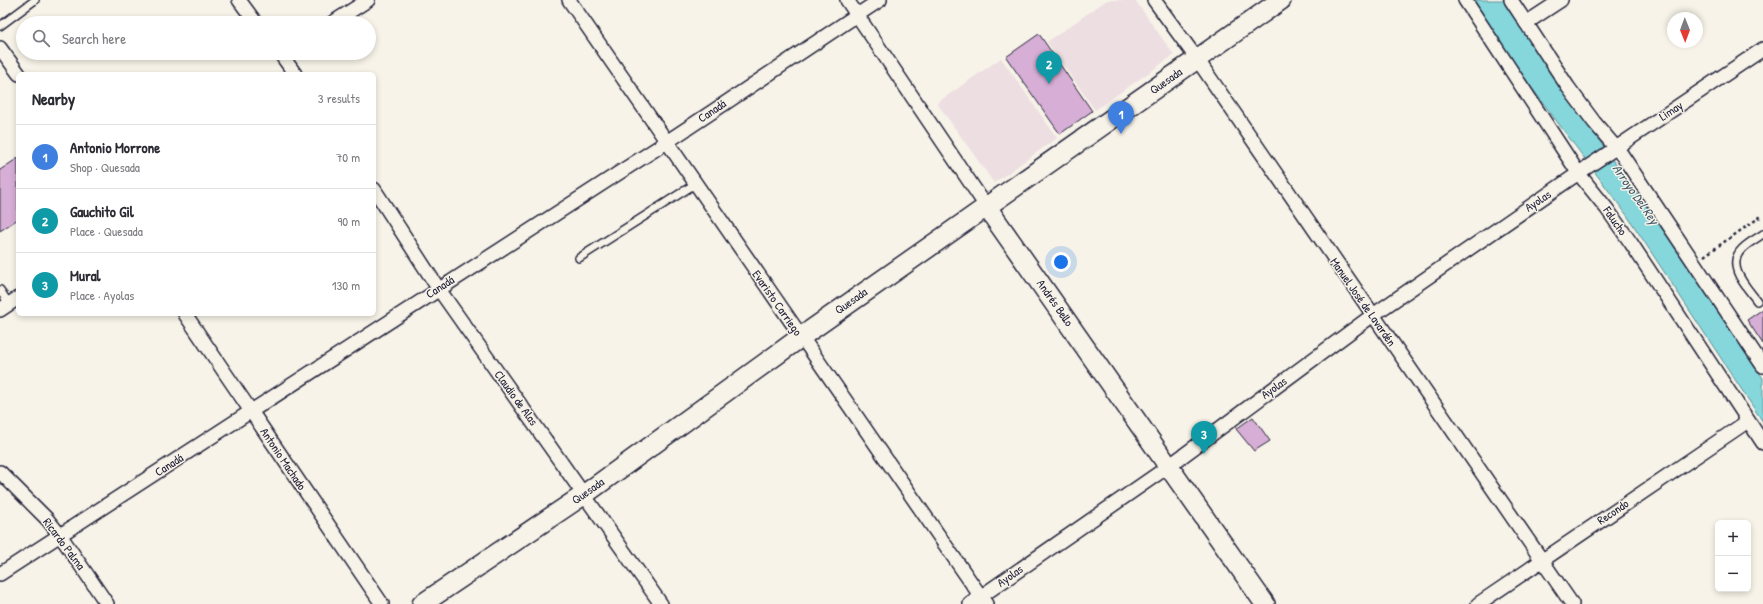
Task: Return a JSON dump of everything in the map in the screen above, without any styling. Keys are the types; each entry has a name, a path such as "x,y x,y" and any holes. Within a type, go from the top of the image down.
{"street":[{"path":"240,0 251,16"},
{"path":"343,16 368,0"},
{"name":"Evaristo Carriego","path":"569,0 984,600"},
{"name":"Andrés Bello","path":"847,0 986,206 1265,604"},
{"name":"Canadá","path":"0,574 251,412 438,288 667,142 880,0"},
{"name":"Manuel José de Lavardén","path":"1154,0 1197,59 1572,604"},
{"name":"Quesada","path":"422,604 584,494 801,337 1281,0"},
{"name":"Falucho","path":"1465,0 1627,238 1763,443"},
{"path":"1511,0 1568,87 1693,263 1763,366"},
{"path":"1526,23 1561,0"},
{"path":"0,48 18,72"},
{"name":"Limay","path":"1581,172 1763,49"},
{"path":"286,60 294,72"},
{"name":"Ayolas","path":"970,604 984,600 1169,466 1373,315 1581,172"},
{"name":"Claudio de Alas","path":"376,192 438,288 661,604"},
{"name":"Antonio Machado","path":"186,316 382,604"},
{"name":"Recondo","path":"1478,604 1748,420"},
{"name":"Ricardo Palma","path":"0,472 47,519 60,535 107,604"}],"lane":[{"path":"0,26 35,0"},
{"path":"579,258 695,184"},
{"path":"1757,301 1737,273 1736,265 1737,256 1742,249 1763,234"},
{"path":"0,290 9,304"}],"path":[{"path":"1693,263 1763,214"}],"shaded area":[{"path":"1107,0 1135,0 1174,55 1095,110 1047,42"},
{"path":"1001,58 1057,138 994,183 937,103"}],"water":[{"name":"Arroyo Del Rey","path":"1472,0 1504,0 1624,177 1652,214 1763,378 1763,422 1626,214 1514,64"}],"building":[{"path":"1039,34 1092,111 1060,134 1006,57"},
{"path":"16,159 16,220 0,231 0,170"},
{"path":"1763,309 1763,344 1747,320"},
{"path":"1253,417 1270,441 1254,451 1236,429"}],"place":[{"name":"Gauchito Gil","path":"1049,84"},
{"name":"Antonio Morrone","path":"1121,134"},
{"name":"Mural","path":"1204,454"}]}
